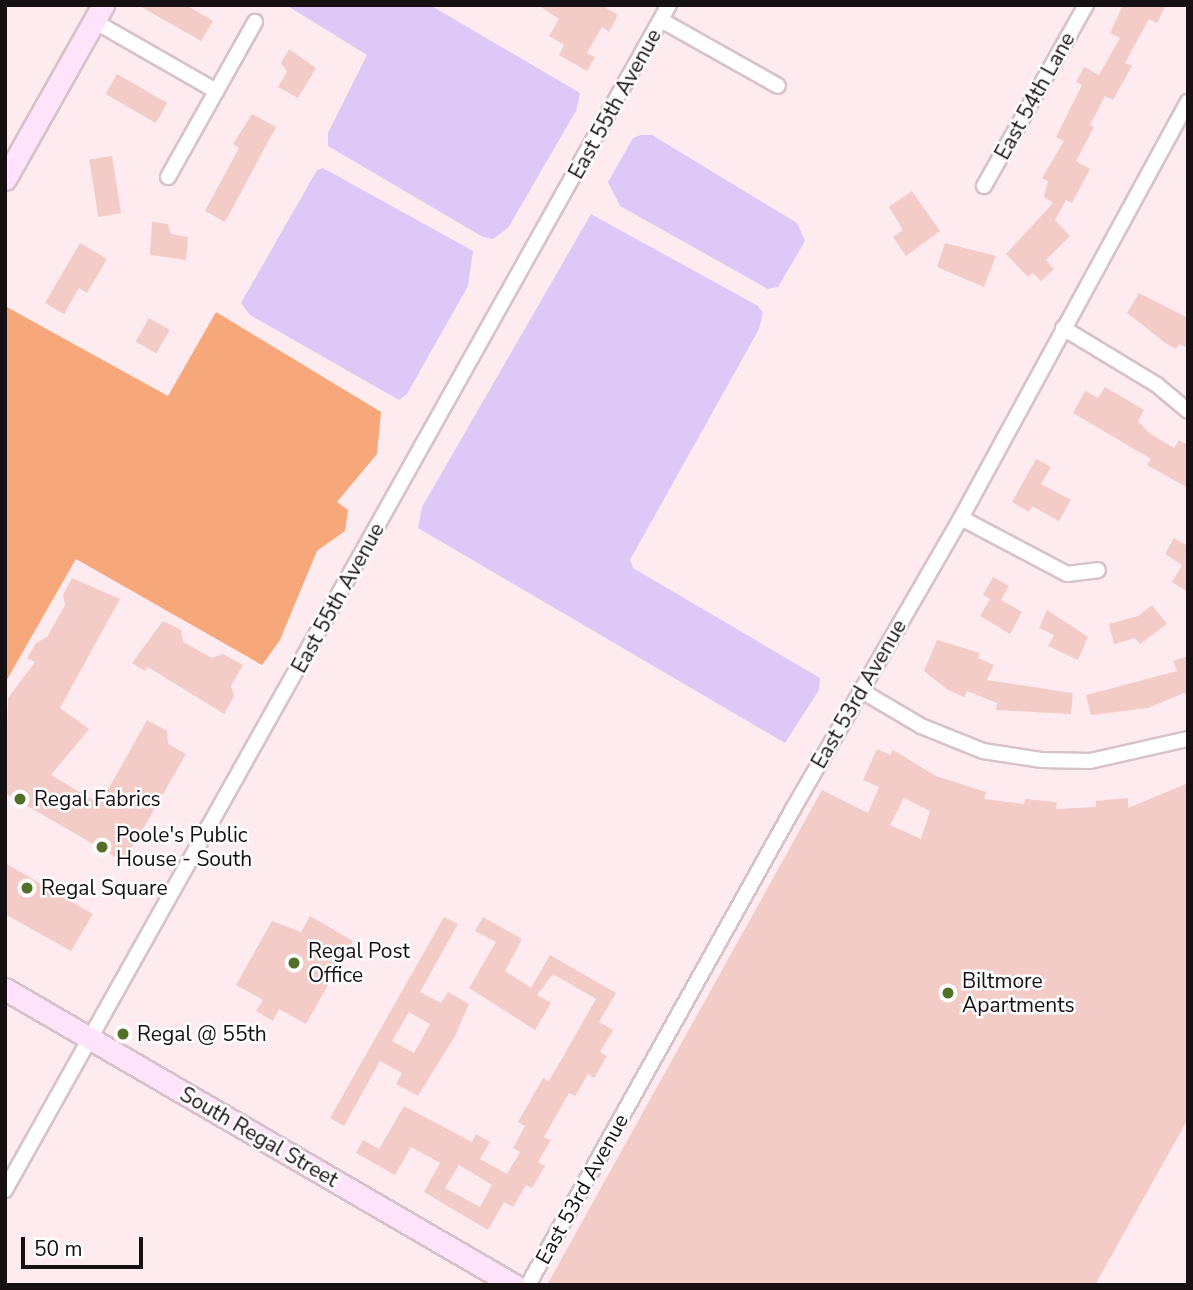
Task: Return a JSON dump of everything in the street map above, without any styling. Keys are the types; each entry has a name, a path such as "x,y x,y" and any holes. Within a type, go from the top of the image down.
{"main road":[{"path":"5,179 98,13"},
{"name":"South Regal Street","path":"5,989 514,1285"}],"street":[{"name":"East 55th Avenue","path":"5,1190 669,5"},
{"name":"East 54th Lane","path":"984,186 1086,5"},
{"path":"98,13 216,91"},
{"path":"661,20 778,86"},
{"path":"168,177 256,22"},
{"name":"East 53rd Avenue","path":"528,1285 860,690 961,517 1063,328 1184,118 1188,102"},
{"path":"1063,328 1157,385 1188,411"},
{"path":"961,517 1067,574 1098,570"},
{"path":"860,690 922,726 984,751 1042,760 1090,761 1188,738"}],"shaded area":[{"path":"286,5 430,5 580,93 576,111 508,228 493,239 483,237 328,146 328,133 367,55"},
{"path":"652,135 797,223 805,241 778,287 768,289 620,206 608,182 633,138"},
{"path":"323,168 473,251 468,286 407,394 399,400 250,315 241,303 317,170"},
{"path":"591,214 758,306 763,313 759,329 630,560 633,568 820,678 819,690 785,743 418,528 422,507"},
{"path":"5,306 168,396 216,312 381,412 377,454 337,502 348,510 345,531 317,551 280,640 262,665 76,559 5,683"}],"building":[{"path":"138,5 186,5 213,21 201,41"},
{"path":"538,5 601,5 618,15 609,32 602,27 587,53 595,57 587,71 559,55 564,45 549,36 559,19"},
{"path":"1123,5 1166,5 1157,23 1149,19 1125,63 1132,66 1113,100 1105,96 1090,125 1094,127 1076,161 1090,169 1072,203 1066,200 1055,220 1070,236 1046,260 1054,269 1041,281 1033,273 1028,277 1006,254 1053,203 1044,197 1048,181 1042,178 1064,141 1056,137 1082,85 1076,82 1084,67 1099,75 1120,38 1110,33"},
{"path":"289,49 316,68 298,98 278,87 287,72 281,63"},
{"path":"117,74 167,103 156,123 106,94"},
{"path":"252,114 276,127 225,222 205,211 239,148 233,144"},
{"path":"112,156 121,213 98,217 89,160"},
{"path":"912,191 940,231 906,256 893,237 903,230 889,207"},
{"path":"152,222 168,224 171,234 188,237 186,260 150,255"},
{"path":"80,243 107,259 87,293 79,288 64,314 45,303"},
{"path":"945,243 996,256 984,287 937,267"},
{"path":"1139,293 1188,318 1188,348 1179,344 1176,349 1127,313"},
{"path":"149,318 170,330 156,353 136,341"},
{"path":"1105,387 1144,410 1138,421 1149,433 1174,448 1179,440 1188,445 1188,488 1147,465 1151,459 1073,413 1085,391 1098,398"},
{"path":"1036,459 1051,467 1041,484 1071,500 1059,521 1032,506 1029,512 1012,502"},
{"path":"1174,538 1188,546 1188,592 1172,582 1182,565 1165,554"},
{"path":"993,577 1009,586 1001,600 1022,612 1010,634 980,616 990,599 983,595"},
{"path":"72,578 120,599 60,708 89,729 51,775 100,804 147,720 167,731 168,744 186,754 124,862 5,793 8,698 35,662 27,658 36,643 47,637 65,605 63,595"},
{"path":"1152,605 1167,624 1140,644 1135,638 1114,644 1109,624 1138,616"},
{"path":"1047,610 1088,637 1078,660 1048,646 1054,635 1039,628"},
{"path":"163,621 181,630 183,642 212,658 223,654 243,665 231,686 234,696 224,714 148,667 145,671 132,663"},
{"path":"937,640 980,653 978,658 994,665 987,680 1073,693 1071,714 996,710 997,703 967,691 964,697 948,690 924,671"},
{"path":"1188,656 1188,696 1184,693 1148,708 1091,715 1086,695 1177,671 1173,661"},
{"name":"Biltmore Apartments","path":"877,749 890,755 893,750 936,776 986,792 984,799 1024,804 1025,799 1057,802 1056,809 1096,807 1096,801 1128,798 1128,808 1188,783 1188,1119 1095,1285 547,1285 822,790 868,813 879,787 863,780","holes":["904,798 930,811 921,839 890,825"]},
{"name":"Regal Square","path":"5,863 93,914 71,951 5,914"},
{"name":"Regal Post Office","path":"310,916 353,941 306,1024 279,1009 273,1021 256,1011 263,1000 236,985 272,921 301,932"},
{"path":"444,917 458,924 420,992 441,1003 448,992 469,1004 455,1036 418,1096 396,1084 402,1073 380,1061 344,1126 330,1118","holes":["409,1012 430,1024 414,1053 392,1041"]},
{"path":"483,917 522,939 505,971 531,988 550,955 616,993 599,1022 613,1030 600,1052 607,1056 594,1078 588,1074 575,1096 569,1093 544,1137 551,1140 538,1162 545,1166 532,1188 526,1185 513,1207 504,1202 488,1230 424,1192 440,1163 411,1147 395,1175 356,1153 363,1140 379,1149 404,1106 472,1142 476,1134 490,1142 480,1159 507,1174 520,1152 513,1148 525,1126 518,1122 543,1078 549,1081 596,999 553,974 537,995 551,1003 535,1030 469,988 496,942 475,931","holes":["459,1165 492,1185 480,1207 445,1188"]}],"place":[{"name":"Regal Fabrics","path":"20,799"},
{"name":"Poole's Public House - South","path":"102,847"},
{"name":"Regal Square","path":"27,888"},
{"name":"Regal Post Office","path":"294,963"},
{"name":"Biltmore Apartments","path":"948,993"},
{"name":"Regal @ 55th","path":"123,1034"}]}
